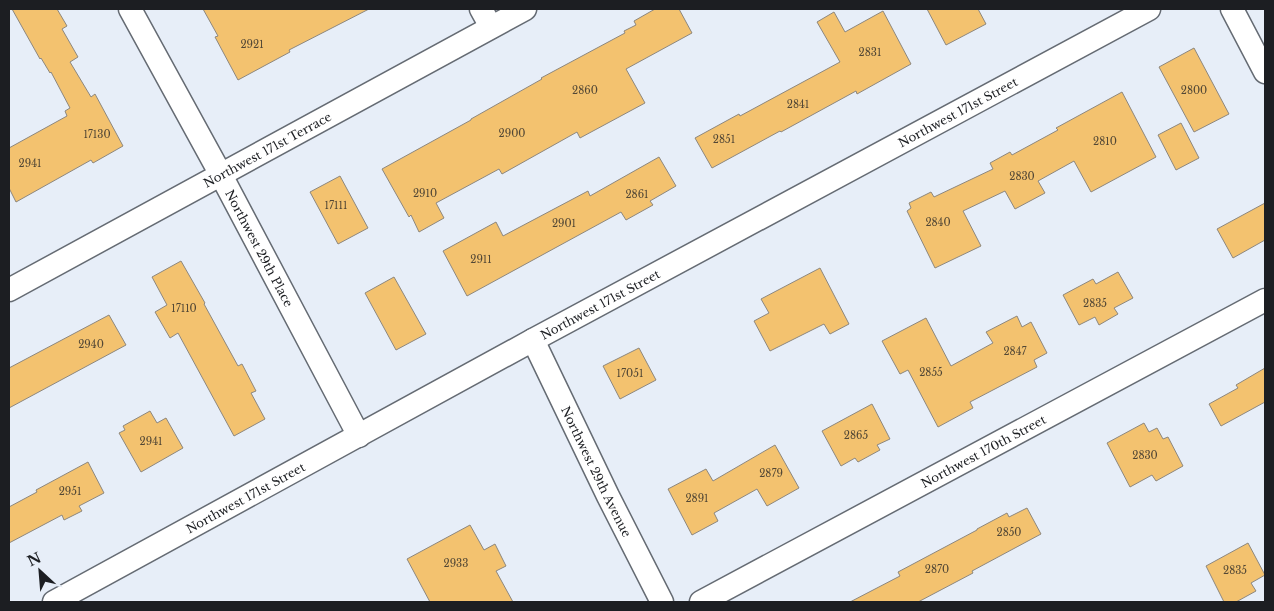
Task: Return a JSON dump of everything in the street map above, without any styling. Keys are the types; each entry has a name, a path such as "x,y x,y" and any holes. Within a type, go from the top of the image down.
{"street":[{"name":"Northwest 29th Place","path":"130,9 221,175 359,436"},
{"name":"Northwest 171st Terrace","path":"9,290 221,175 486,18 525,9"},
{"name":"Northwest 171st Street","path":"54,602 532,340 1149,9"},
{"path":"1232,9 1265,72"},
{"name":"Northwest 170th Street","path":"701,602 1265,300"},
{"name":"Northwest 29th Avenue","path":"532,340 662,602"}],"building":[{"path":"12,9 57,9 67,26 62,29 78,57 70,62 91,97 95,94 123,146 93,163 91,160 16,202 9,188 9,148 67,116 65,111 70,108 51,72 40,59"},
{"path":"203,9 369,9 289,50 290,52 238,80 215,37 218,36"},
{"path":"655,9 679,9 692,33 626,69 645,103 580,138 577,132 502,174 499,169 436,203 444,218 419,232 411,215 409,217 382,169 471,120 541,78 625,33 624,31 636,25 634,21"},
{"path":"927,9 978,9 986,24 946,45"},
{"path":"883,11 911,64 857,94 856,91 712,168 695,138 840,62 817,22 834,12 845,32"},
{"path":"1194,48 1229,114 1194,132 1159,67"},
{"path":"1122,92 1156,157 1091,192 1074,161 1038,181 1045,193 1015,209 1005,191 963,211 981,246 935,268 907,211 911,208 909,203 931,192 934,197 993,169 990,163 1010,152 1012,155 1058,130 1056,128"},
{"path":"1181,123 1199,158 1176,170 1158,135"},
{"path":"659,157 676,186 650,201 653,205 626,220 621,212 467,296 443,251 496,222 503,236 588,191 590,196"},
{"path":"340,176 368,228 338,244 310,192"},
{"path":"1265,203 1265,240 1233,258 1217,229"},
{"path":"181,261 238,366 242,364 256,391 251,393 265,419 234,436 178,333 170,338 155,312 167,305 152,277"},
{"path":"820,268 849,324 830,334 824,324 770,351 754,321 769,313 761,299"},
{"path":"1118,272 1133,298 1114,308 1118,314 1099,325 1095,317 1079,325 1063,295 1093,279 1096,284"},
{"path":"394,277 426,334 396,350 365,293"},
{"path":"109,315 126,345 9,408 9,368"},
{"path":"1017,316 1022,327 1031,322 1047,353 1034,360 1037,367 970,402 973,408 938,427 908,370 900,374 882,341 926,318 951,366 993,343 986,332"},
{"path":"639,348 656,380 620,399 603,366"},
{"path":"1265,368 1265,402 1221,426 1209,404 1238,388 1236,385"},
{"path":"872,404 890,439 877,445 880,450 858,462 855,458 841,466 822,431"},
{"path":"150,411 157,423 166,418 183,448 141,472 119,433 125,430 123,426"},
{"path":"1144,423 1149,432 1157,428 1163,439 1168,437 1183,466 1156,481 1152,475 1130,487 1107,443"},
{"path":"775,445 799,488 767,506 757,489 714,513 718,521 692,535 668,489 706,469 713,481"},
{"path":"88,462 104,493 79,506 82,511 64,520 62,515 9,543 9,507"},
{"path":"1027,508 1041,534 972,571 973,573 918,602 850,602 900,576 898,572 1007,513 1009,517"},
{"path":"470,525 484,550 495,544 506,566 496,571 513,602 430,602 407,559"},
{"path":"1248,543 1265,575 1251,583 1256,591 1236,602 1224,602 1206,566"}]}
